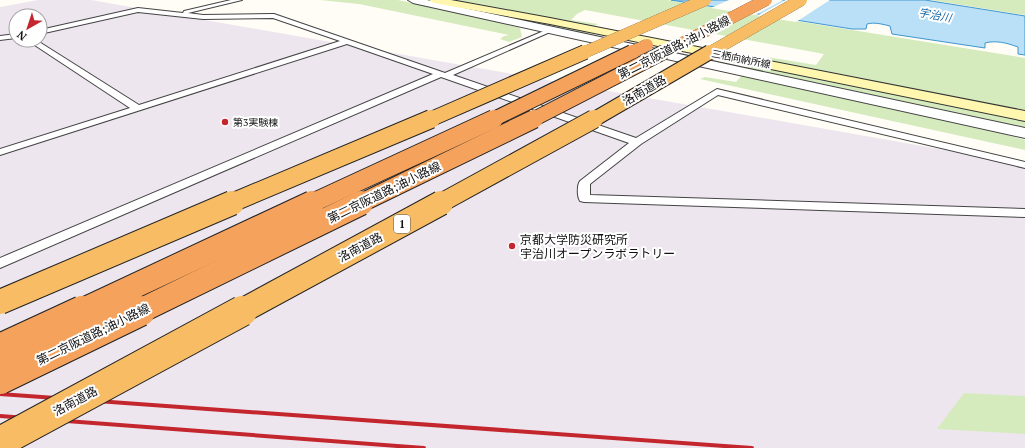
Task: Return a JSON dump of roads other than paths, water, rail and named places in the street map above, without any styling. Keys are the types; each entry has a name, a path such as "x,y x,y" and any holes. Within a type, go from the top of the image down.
{"highway":[{"path":"0,302 468,103 705,0"},
{"name":"第二京阪道路;油小路線","path":"0,349 502,115 740,0"},
{"name":"第二京阪道路;油小路線","path":"0,379 526,123 766,0"},
{"name":"洛南道路","path":"0,442 554,142 801,0"}],"main road":[{"name":"三栖向納所線","path":"434,0 550,21 1025,116"}],"street":[{"path":"413,0 548,31 1025,133"}],"lane":[{"path":"174,15 239,0"},
{"path":"48,30 138,10 203,17 274,16 637,142"},
{"path":"0,263 548,31"},
{"path":"0,152 346,42"},
{"path":"43,48 137,108"},
{"path":"1025,164 717,92 637,142 584,183 584,198 1025,213"}],"water":[{"name":"宇治川","path":"671,0 925,0 1025,16 1025,55 1018,54 1018,47 1002,42 985,43 985,48 892,34 890,26 872,23 867,24 866,29 852,29"}],"railway":[{"path":"0,394 752,448"},
{"path":"0,416 424,448"}],"place":[{"name":"第3実験棟","path":"225,122"},
{"name":"京都大学防災研究所 宇治川オープンラボラトリー","path":"512,246"}]}
